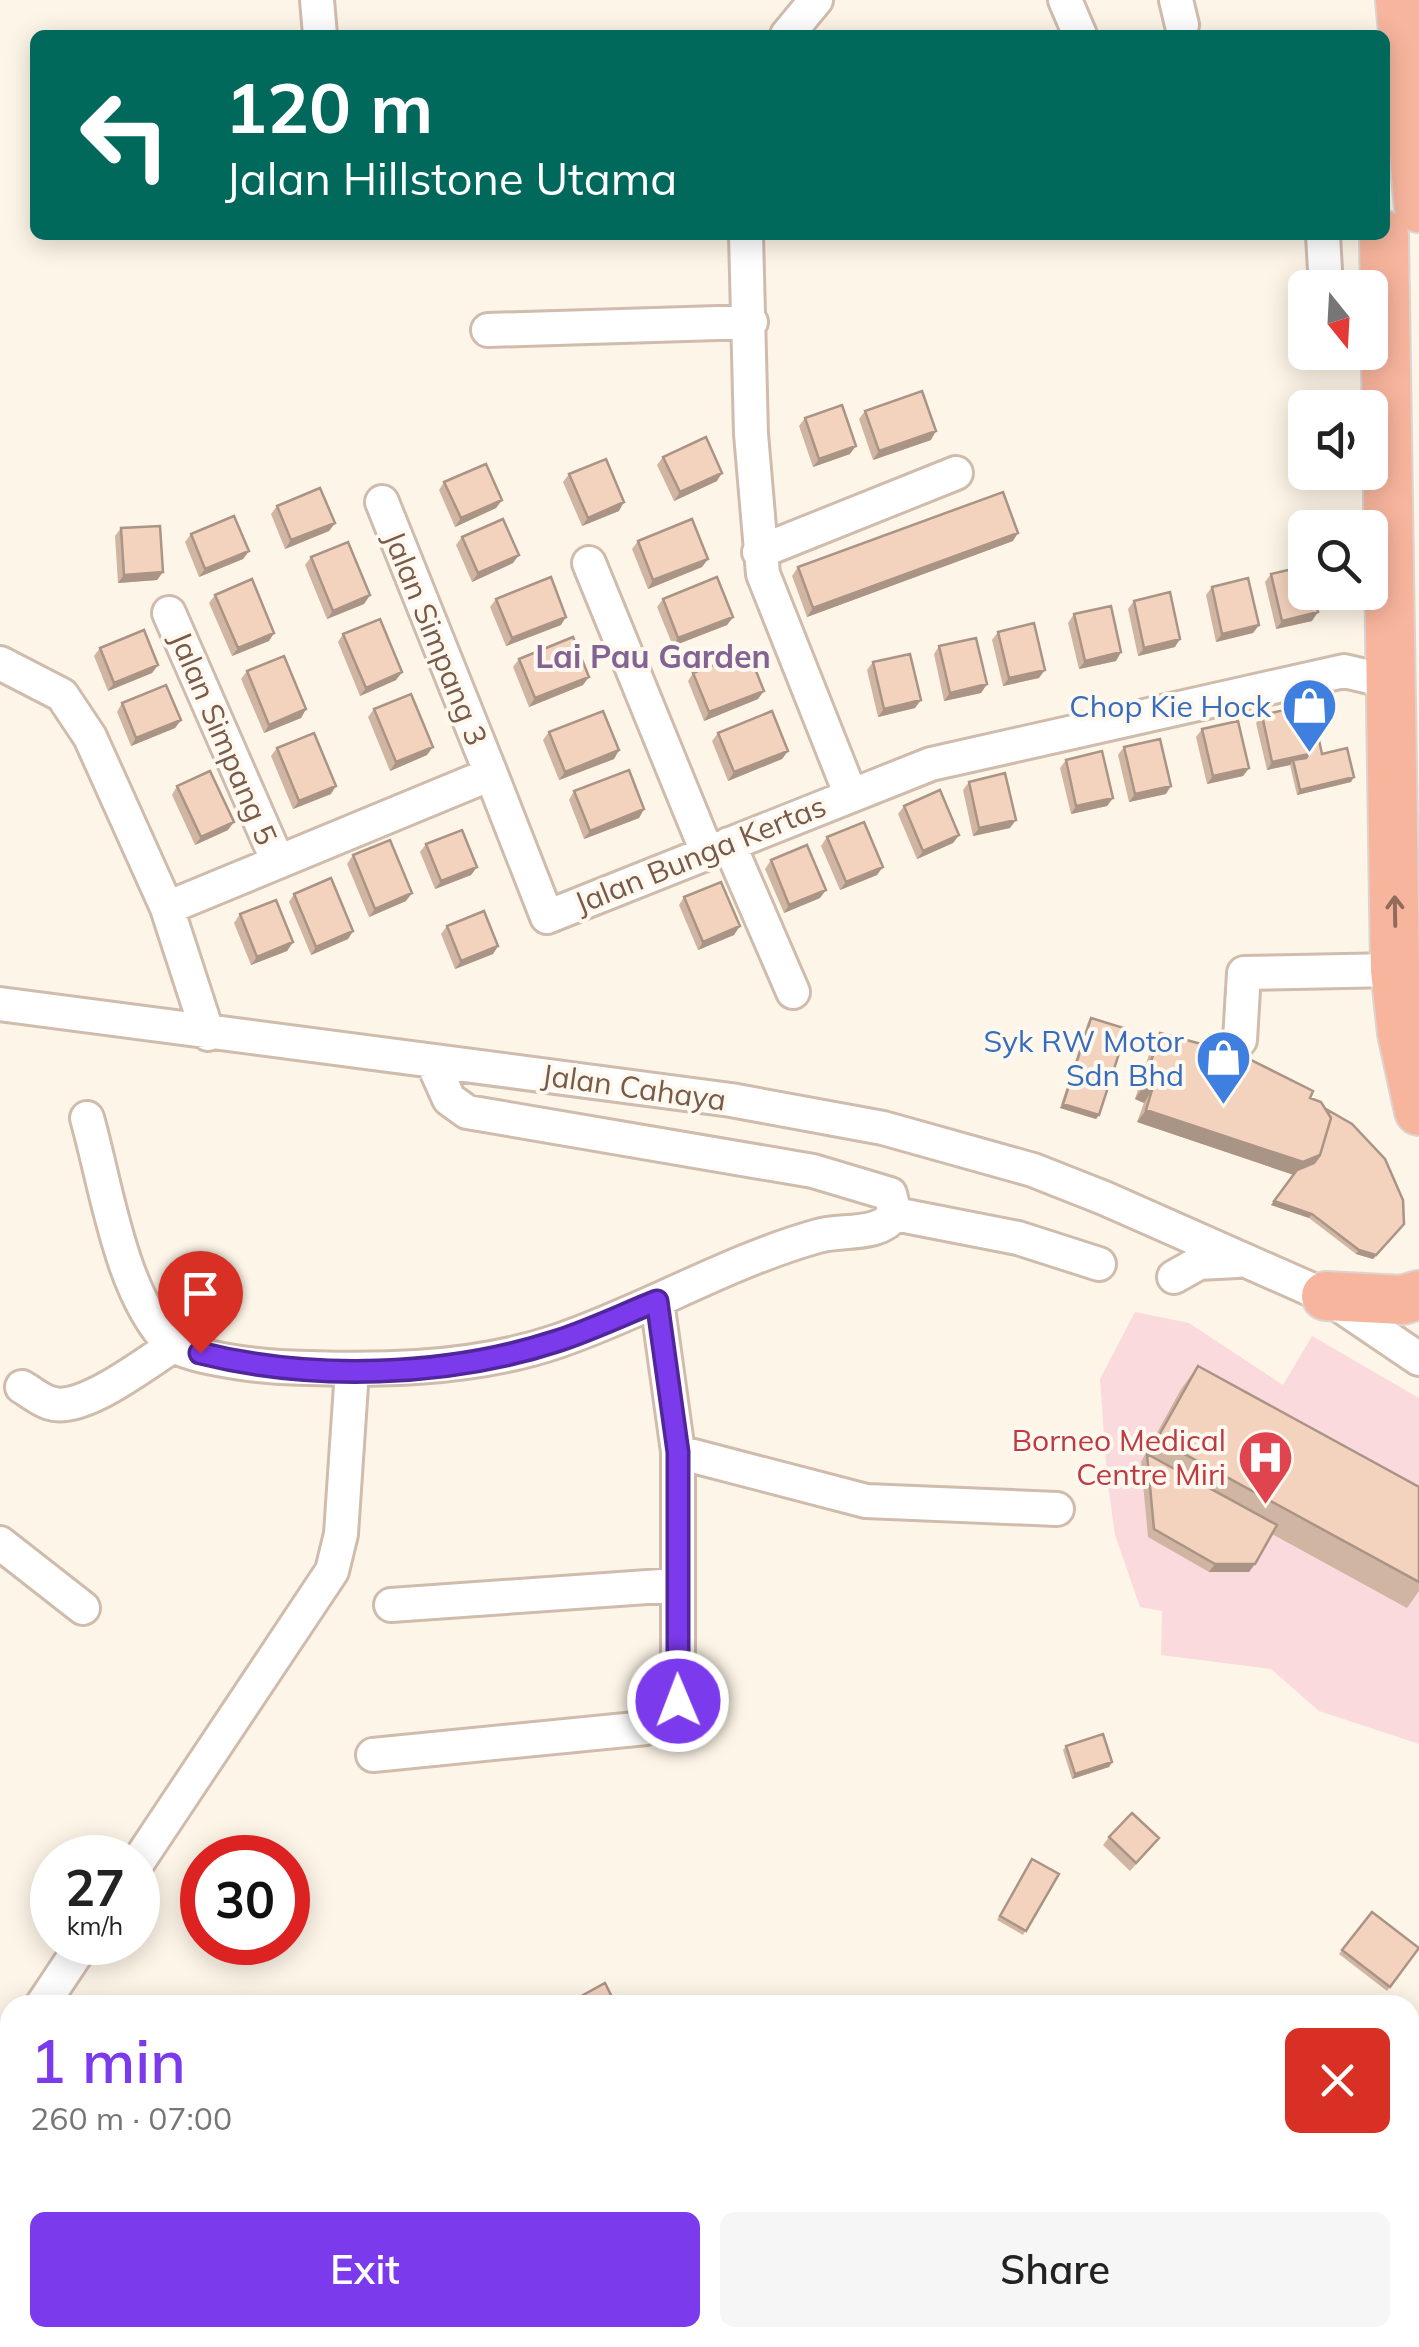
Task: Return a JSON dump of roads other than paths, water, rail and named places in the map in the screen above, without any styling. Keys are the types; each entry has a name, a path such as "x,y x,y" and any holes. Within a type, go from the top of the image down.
{"highway":[{"path":"1368,0 1371,30"},
{"path":"1400,0 1419,208"},
{"path":"1384,240 1395,970 1402,1033 1419,1111"},
{"path":"1326,1296 1402,1300 1419,1295"}],"street":[{"path":"317,0 320,30"},
{"path":"790,30 816,0"},
{"path":"1065,0 1078,30"},
{"path":"746,240 751,434 763,574 850,793"},
{"path":"1323,240 1325,270"},
{"path":"488,330 751,322"},
{"path":"759,552 956,473"},
{"name":"Jalan Simpang 3","path":"382,502 491,774"},
{"path":"589,563 718,848 793,992"},
{"name":"Jalan Simpang 5","path":"170,613 278,862"},
{"name":"Jalan Bunga Kertas","path":"491,774 547,917 930,764 1344,672 1389,632"},
{"path":"0,663 62,694 80,720 166,908 208,1034"},
{"path":"1344,672 1374,678 1390,695"},
{"path":"166,908 491,774"},
{"path":"1240,1040 1244,974 1395,970"},
{"name":"Jalan Cahaya","path":"0,1004 730,1100 883,1128 1032,1170 1246,1261 1326,1296 1419,1359"},
{"path":"432,1060 449,1099 467,1112 814,1171 890,1194 895,1214"},
{"path":"87,1118 112,1230 152,1319 173,1346 254,1366 352,1370 451,1363 555,1342 818,1236 876,1228 895,1214 1018,1238 1099,1264"},
{"path":"1174,1277 1199,1263 1246,1261"},
{"path":"373,1755 646,1728 668,1717 678,1701 678,1452 657,1301"},
{"path":"22,1387 52,1404 72,1404 173,1346"},
{"path":"156,1835 332,1571 341,1534 352,1370"},
{"path":"678,1452 866,1501 1057,1509"},
{"path":"0,1543 83,1608"},
{"path":"390,1605 676,1585"},
{"path":"49,1995 69,1965"}],"place":[{"name":"Chop Kie Hock","path":"1310,755"},
{"name":"Syk RW Motor Sdn Bhd","path":"1223,1107"},
{"name":"Borneo Medical Centre Miri","path":"1265,1506"}],"district":[{"name":"Lai Pau Garden","path":"653,656"}]}
